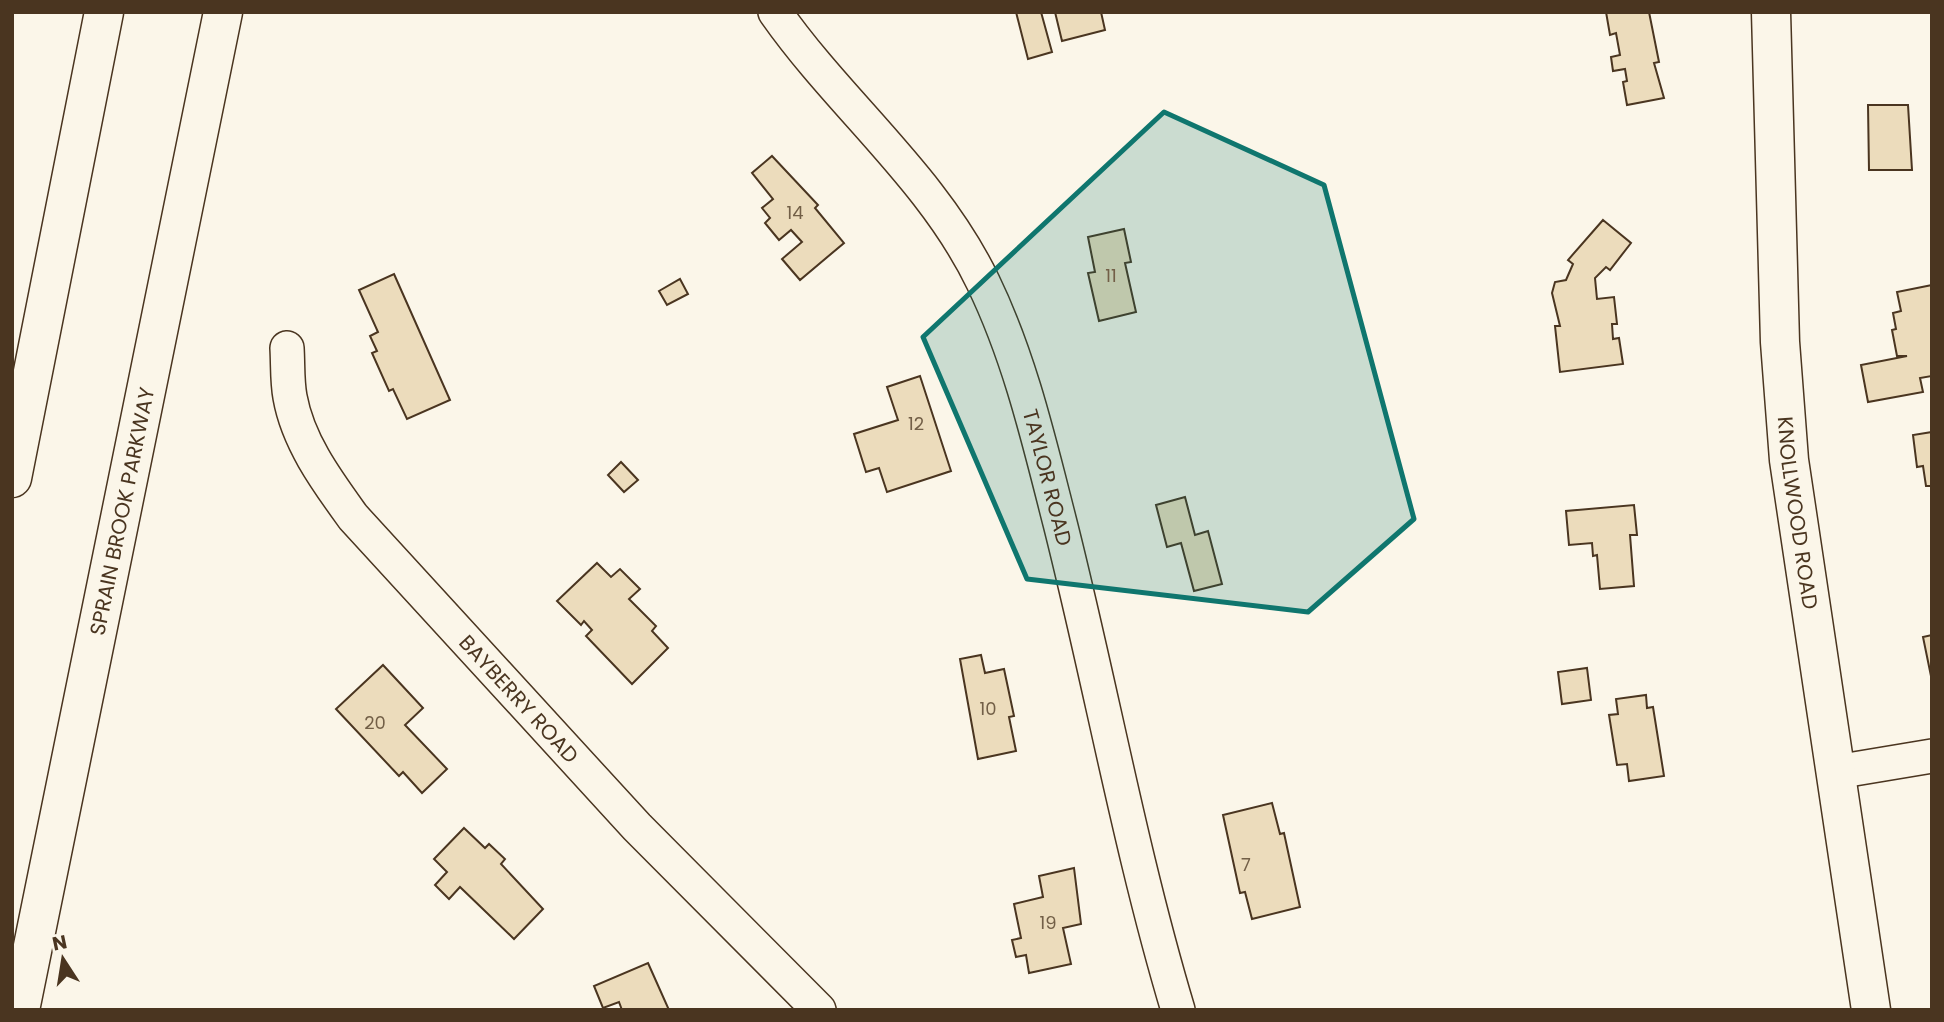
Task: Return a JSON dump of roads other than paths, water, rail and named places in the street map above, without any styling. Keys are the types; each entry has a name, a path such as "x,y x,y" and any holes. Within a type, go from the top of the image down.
{"main road":[{"path":"12,478 104,12"},
{"name":"SPRAIN BROOK PARKWAY","path":"20,1010 223,12"},
{"name":"KNOLLWOOD ROAD","path":"1771,12 1780,342 1787,436 1871,1010"}],"street":[{"name":"TAYLOR ROAD","path":"775,12 804,53 881,136 954,232 982,280 1009,340 1030,407 1069,558 1152,922 1178,1010"},
{"name":"BAYBERRY ROAD","path":"286,348 290,398 303,435 323,475 353,517 637,827 819,1010"},
{"path":"1836,772 1932,756"}]}
